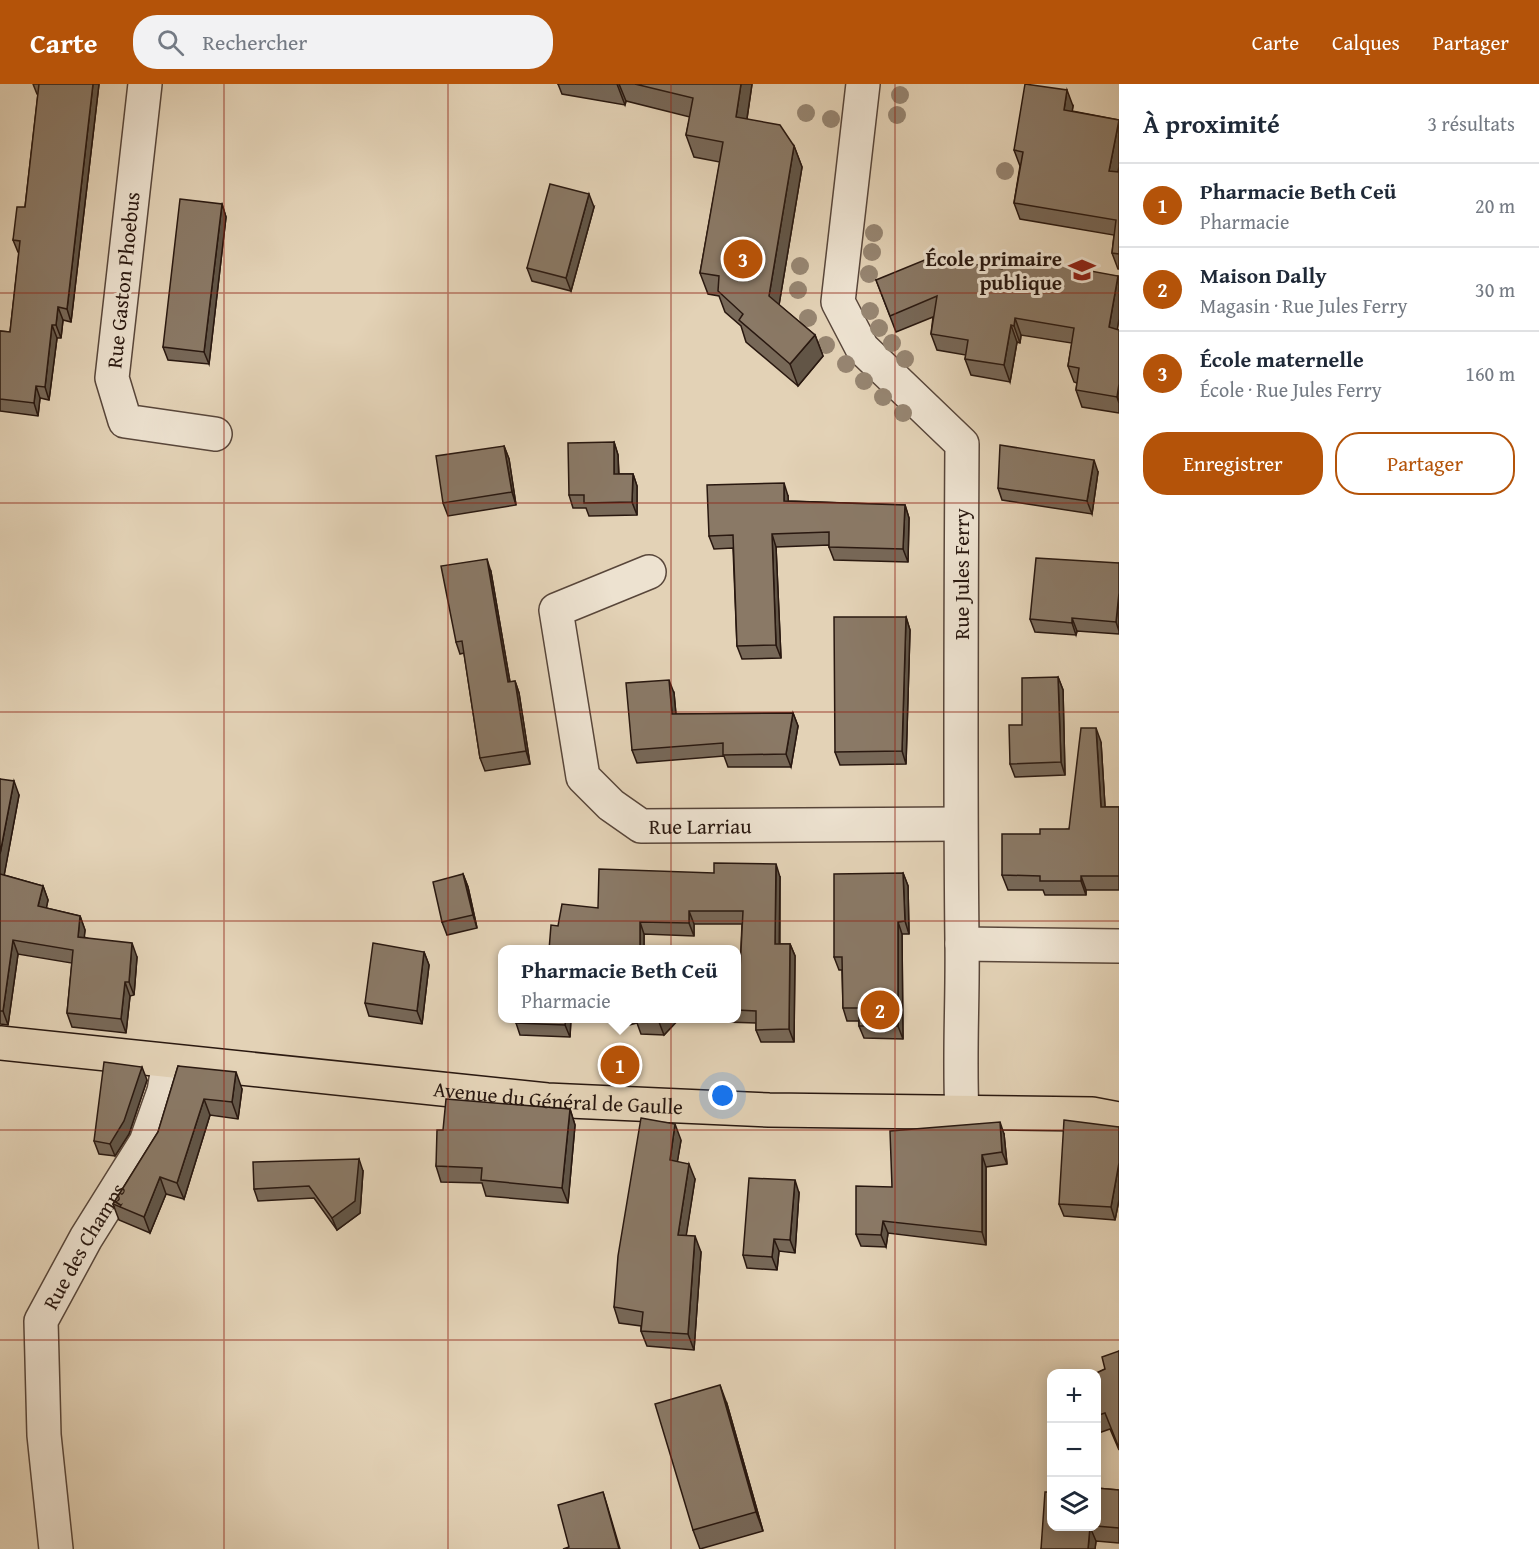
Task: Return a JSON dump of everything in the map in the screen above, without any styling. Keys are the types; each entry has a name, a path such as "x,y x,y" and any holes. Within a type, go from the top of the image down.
{"main road":[{"name":"Avenue du Général de Gaulle","path":"0,1043 547,1100 769,1110 1092,1114 1119,1119"}],"street":[{"name":"Rue Gaston Phoebus","path":"145,84 112,378 125,421 215,434"},
{"name":"Rue Jules Ferry","path":"863,84 838,302 862,348 962,444 960,824 963,944 959,1068 962,1114"},
{"name":"Rue Larriau","path":"649,572 556,610 583,777 611,805 641,826 960,824"},
{"path":"963,944 1119,946"},
{"name":"Rue des Champs","path":"56,1549 44,1435 41,1321 86,1239 146,1142 164,1091 170,1062"}],"building":[{"path":"39,84 93,84 67,309 58,307 56,325 52,325 45,387 36,386 34,403 0,399 0,331 10,332 20,241 13,240 17,207 25,207"},
{"path":"635,84 741,84 736,117 780,125 794,146 769,296 815,335 790,364 739,320 743,314 718,291 719,276 700,273 723,142 686,135 693,98"},
{"path":"1025,84 1067,90 1064,110 1119,120 1109,171 1119,172 1119,254 1112,253 1116,220 1014,203 1023,152 1014,150"},
{"path":"550,184 589,194 566,278 527,268"},
{"path":"180,199 222,204 204,352 163,347"},
{"path":"1004,255 1118,276 1109,327 1119,330 1117,397 1076,390 1079,368 1068,366 1074,328 1015,318 1014,326 1011,325 1004,365 965,359 968,340 931,334 937,296 890,316 876,280 932,257 1002,269"},
{"path":"614,442 614,474 633,474 632,502 584,503 584,495 569,495 568,443"},
{"path":"1000,445 1094,460 1087,501 998,488"},
{"path":"504,446 512,492 443,503 436,456"},
{"path":"784,483 784,501 905,505 903,549 829,547 829,532 772,534 776,645 737,646 733,535 709,536 707,485"},
{"path":"1036,558 1119,563 1116,622 1072,618 1072,623 1030,619"},
{"path":"487,559 508,682 515,681 526,751 480,758 462,641 456,642 441,566"},
{"path":"834,617 906,617 902,751 835,752"},
{"path":"1058,677 1061,762 1010,764 1009,725 1022,725 1022,678"},
{"path":"669,680 672,714 793,713 786,754 723,755 723,743 632,750 626,683"},
{"path":"1081,728 1096,728 1101,807 1119,807 1119,876 1081,876 1081,881 1040,881 1040,876 1002,875 1002,834 1040,834 1040,829 1069,829"},
{"path":"0,779 14,781 0,854"},
{"path":"714,863 776,864 775,944 790,944 789,1029 756,1030 756,1011 741,1010 743,911 689,911 689,923 640,922 640,945 549,945 551,925 558,926 562,904 598,908 599,869 714,873"},
{"path":"903,873 905,921 898,922 898,1026 859,1026 859,1008 843,1008 842,957 834,957 834,874"},
{"path":"0,874 43,886 38,906 80,916 78,937 132,943 129,982 125,982 121,1019 67,1013 73,950 13,940 3,1011 0,1011"},
{"path":"463,874 473,915 442,922 433,882"},
{"path":"373,943 424,952 417,1011 365,1003"},
{"path":"516,1023 565,1023 565,1025"},
{"path":"104,1062 142,1067 124,1121 110,1144 94,1141"},
{"path":"178,1066 236,1072 232,1102 204,1099 177,1183 160,1177 144,1217 113,1204 158,1132"},
{"path":"446,1099 570,1109 562,1188 481,1180 482,1168 436,1166 437,1130 443,1130"},
{"path":"641,1118 675,1124 670,1160 689,1164 678,1235 695,1236 688,1334 641,1331 643,1312 614,1307 618,1256"},
{"path":"1064,1120 1119,1127 1119,1163 1111,1207 1059,1204"},
{"path":"1000,1122 1002,1152 982,1155 982,1232 883,1221 881,1235 856,1234 856,1186 892,1187 890,1131"},
{"path":"359,1159 355,1201 332,1218 309,1186 254,1189 253,1162"},
{"path":"749,1178 795,1180 790,1240 774,1239 772,1257 743,1255"},
{"path":"1119,1351 1119,1448 1105,1413 1101,1414 1101,1371 1105,1369 1102,1357"},
{"path":"720,1385 756,1512 693,1530 655,1404"},
{"path":"1101,1488 1119,1490 1119,1528 1101,1526"},
{"path":"603,1492 619,1549 563,1549 569,1547 558,1505"},
{"path":"1045,1492 1047,1492 1047,1531 1090,1531 1088,1549 1041,1549"}],"place":[{"name":"École maternelle","path":"743,259"},
{"name":"École primaire publique","path":"1082,270"},
{"name":"Maison Dally","path":"880,1010"},
{"name":"Pharmacie Beth Ceü","path":"620,1065"}]}
